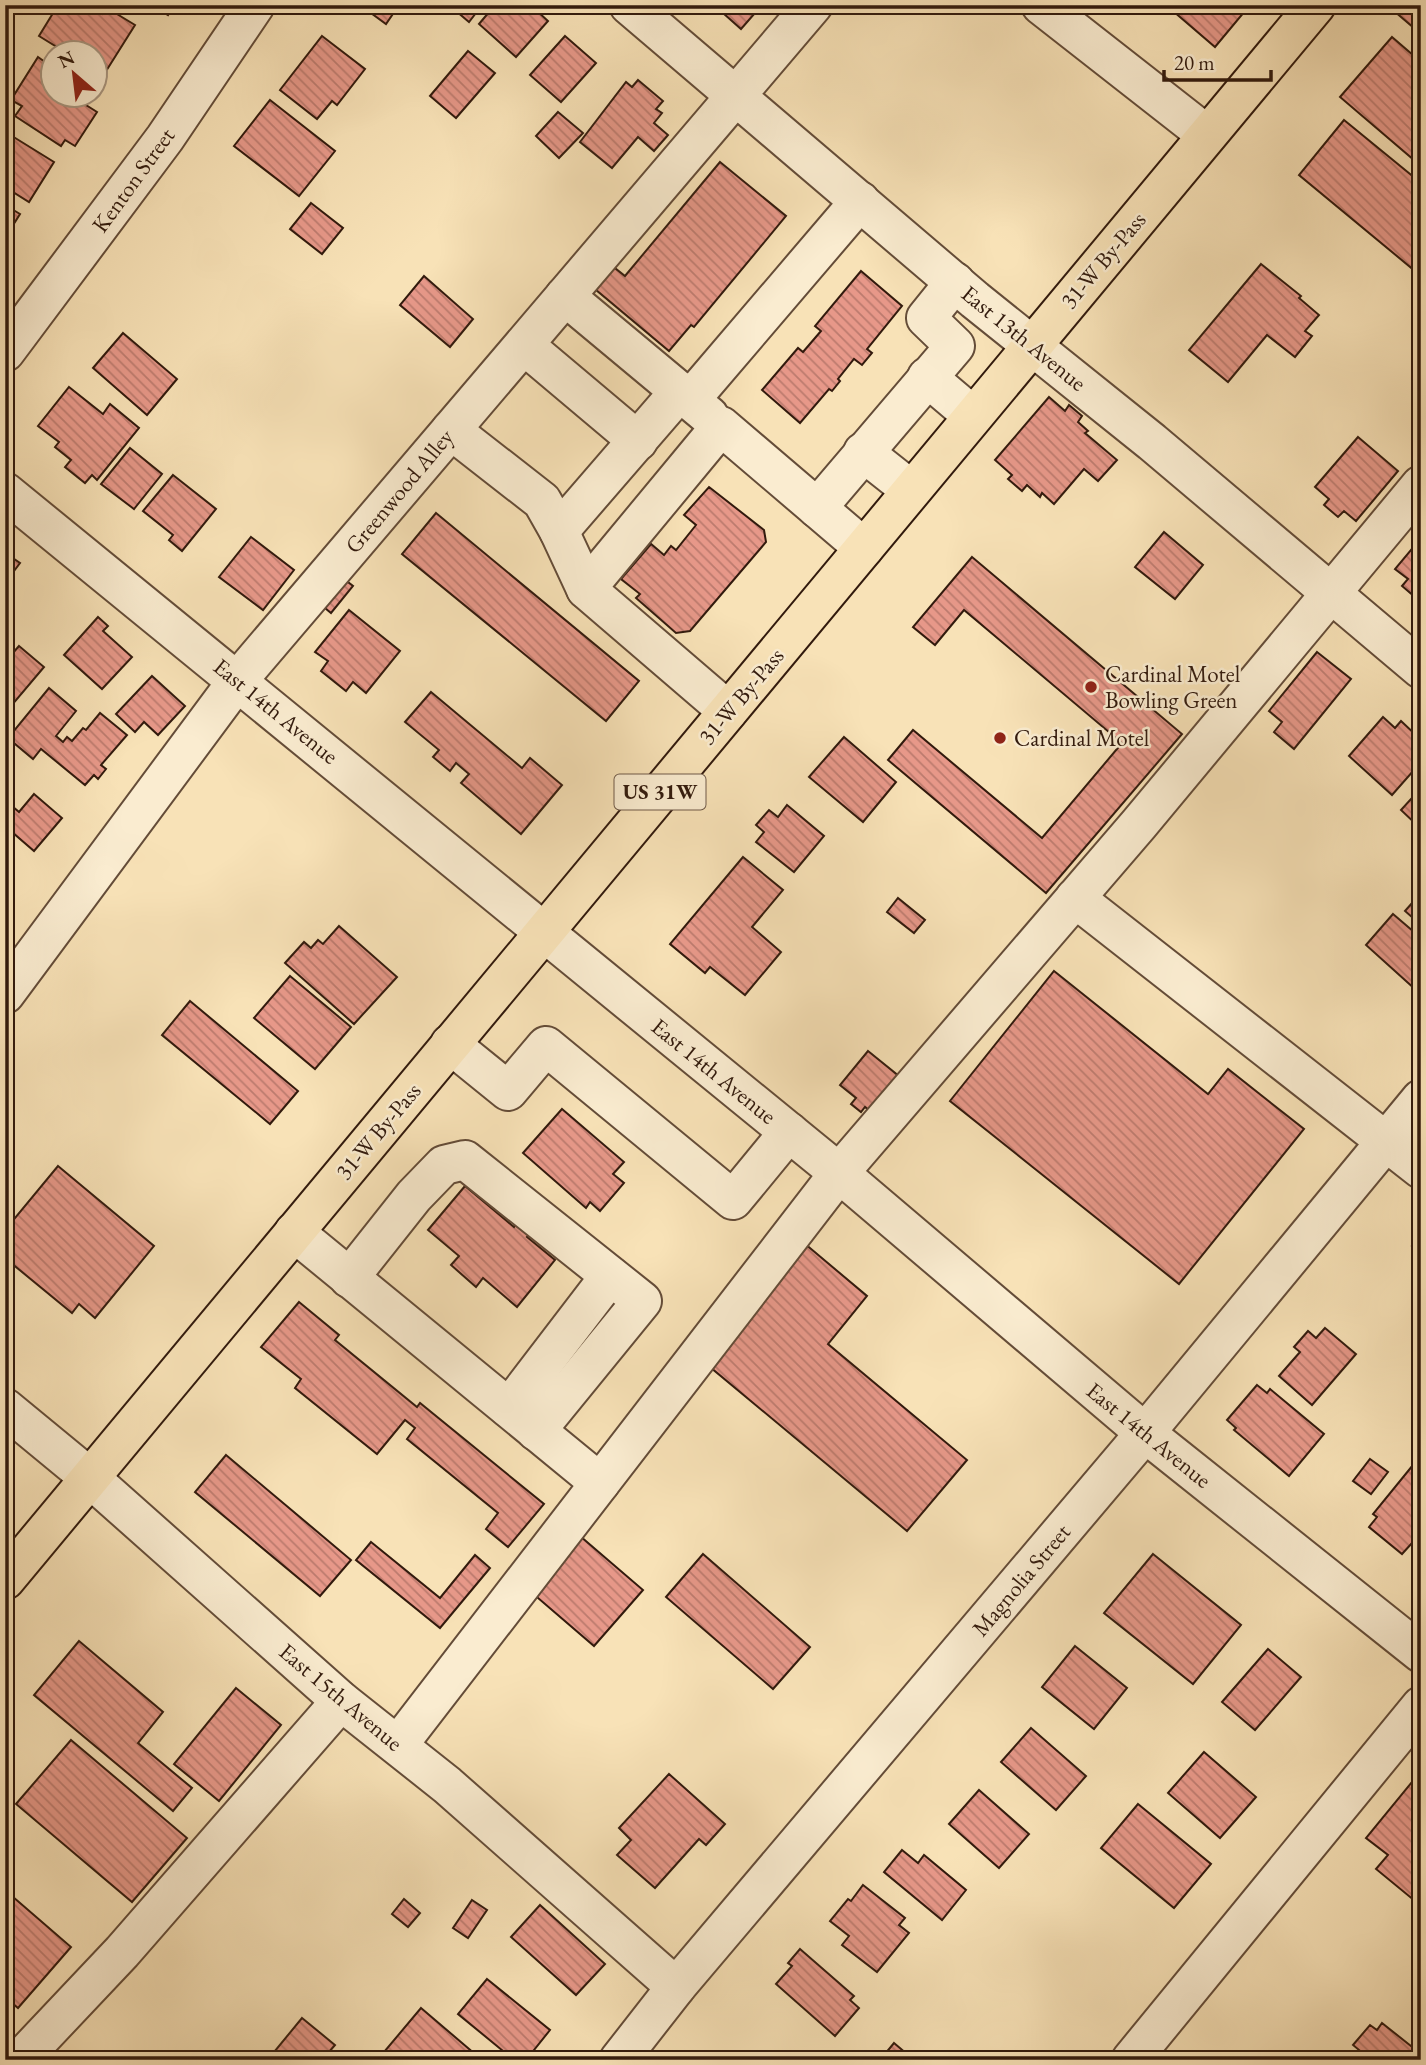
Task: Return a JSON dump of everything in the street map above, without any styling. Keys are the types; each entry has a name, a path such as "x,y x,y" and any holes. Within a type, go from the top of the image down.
{"main road":[{"name":"31-W By-Pass","path":"5,1580 1316,5"}],"street":[{"name":"Kenton Street","path":"5,352 165,138 256,5"},
{"name":"East 13th Avenue","path":"629,5 955,282 1152,442 1421,669"},
{"name":"Greenwood Alley","path":"5,994 238,680 813,5"},
{"path":"1041,5 1207,135"},
{"path":"559,531 638,441 685,396 860,201"},
{"path":"817,508 955,346 926,318 955,282"},
{"path":"565,296 864,548"},
{"path":"524,345 638,441"},
{"path":"927,377 973,416"},
{"path":"586,589 721,426"},
{"path":"451,430 542,501 586,589 728,710"},
{"path":"863,452 911,491"},
{"path":"398,1745 839,1173 1075,898 1421,485"},
{"name":"East 14th Avenue","path":"5,492 839,1173 1145,1433 1421,1653"},
{"path":"1075,898 1421,1169"},
{"path":"450,1044 508,1091 545,1046 733,1199 789,1132"},
{"name":"Magnolia Street","path":"619,2060 676,1987 1145,1433 1421,1099"},
{"path":"349,1278 414,1196 444,1165 465,1160 642,1301 522,1420"},
{"path":"294,1232 600,1483"},
{"path":"522,1420 610,1276"},
{"name":"East 15th Avenue","path":"5,1408 90,1478 341,1700 398,1745 676,1987"},
{"path":"20,2060 122,1952 341,1700"},
{"path":"1130,2060 1421,1706"}],"building":[{"path":"58,5 88,5 102,14 107,8 135,25 108,68 108,38 39,36"},
{"path":"152,5 174,5 168,15"},
{"path":"360,5 399,5 386,24"},
{"path":"449,5 482,5 469,22"},
{"path":"495,5 538,5 536,10 548,21 516,57 479,24"},
{"path":"714,5 762,5 741,29"},
{"path":"1166,5 1250,5 1215,47"},
{"path":"1387,5 1421,5 1421,34"},
{"path":"322,36 365,69 337,105 332,101 317,119 280,90"},
{"path":"565,36 596,63 561,102 530,75"},
{"path":"1392,37 1421,62 1421,166 1340,97"},
{"path":"468,51 495,73 456,118 430,96"},
{"path":"38,57 38,108 91,108 97,112 75,146 65,140 61,146 15,116 22,106 11,100"},
{"path":"638,80 663,101 656,109 662,113 654,123 668,135 654,151 638,137 612,168 580,142 626,82 632,87"},
{"path":"270,100 335,151 299,196 234,146"},
{"path":"558,112 583,133 559,158 536,136"},
{"path":"1344,120 1421,183 1421,276 1299,175"},
{"path":"12,136 54,162 29,202 5,187 5,147"},
{"path":"720,162 786,216 694,327 691,325 669,351 583,279 601,257 625,276"},
{"path":"311,203 343,228 322,254 290,229"},
{"path":"5,205 20,214 5,238"},
{"path":"1261,264 1301,296 1299,298 1319,315 1305,331 1312,336 1295,357 1267,335 1228,382 1189,350"},
{"path":"861,271 902,306 867,349 872,353 862,365 854,359 832,391 829,389 800,423 762,390 798,348 803,352 821,331 815,326"},
{"path":"424,276 473,319 450,347 400,305"},
{"path":"123,333 177,379 147,415 93,368"},
{"path":"69,387 103,414 110,404 139,428 97,480 92,475 85,483 65,467 71,460 55,447 59,442 38,426"},
{"path":"1049,397 1065,411 1069,405 1082,416 1078,422 1088,431 1085,433 1117,460 1098,481 1084,469 1054,504 1042,493 1040,497 1027,485 1022,491 1008,479 1012,475 995,460"},
{"path":"1358,437 1398,471 1356,521 1344,511 1338,517 1324,505 1329,499 1315,487"},
{"path":"130,448 162,474 134,509 101,484"},
{"path":"173,475 216,509 182,551 169,540 173,535 143,511"},
{"path":"709,487 764,530 766,542 690,631 676,633 636,598 640,594 621,579 651,544 664,555 671,546 676,550 696,525 684,515"},
{"path":"436,513 639,681 606,721 402,554"},
{"path":"1164,532 1203,565 1175,599 1135,567"},
{"path":"251,537 294,570 263,610 219,577"},
{"path":"1421,538 1421,590 1415,597 1402,586 1408,579 1395,569"},
{"path":"5,550 20,563 5,583"},
{"name":"Cardinal Motel Bowling Green","path":"972,557 1182,734 1046,893 888,760 913,730 1042,838 1122,743 964,610 935,645 913,627"},
{"path":"335,572 353,586 331,613 313,598"},
{"path":"349,610 400,651 366,693 353,682 346,691 321,671 328,661 315,652"},
{"path":"98,617 108,626 103,631 132,657 102,689 64,655"},
{"path":"19,646 44,667 12,705 5,700 5,662"},
{"path":"1317,652 1351,679 1294,749 1274,732 1282,722 1269,711"},
{"path":"152,676 185,706 158,735 144,722 135,732 116,714"},
{"path":"49,688 76,711 56,736 63,742 67,737 72,741 83,728 86,730 100,713 127,735 101,765 106,769 98,779 94,775 85,785 41,749 33,759 8,738"},
{"path":"431,692 522,768 530,758 562,785 521,834 461,783 469,774 456,763 450,771 433,757 439,750 405,722"},
{"path":"1383,717 1395,728 1401,721 1419,738 1413,744 1421,750 1421,762 1392,795 1349,756"},
{"path":"844,737 896,782 863,822 809,777"},
{"path":"1421,788 1421,829 1401,810"},
{"path":"34,794 62,818 34,851 5,826 5,800 19,812"},
{"path":"787,805 824,836 794,872 756,842 764,832 756,825 769,810 778,817"},
{"path":"743,857 783,890 752,927 781,952 745,995 710,967 705,973 670,944"},
{"path":"1421,893 1421,925 1405,911"},
{"path":"898,898 925,920 914,933 887,912"},
{"path":"1393,914 1421,938 1421,984 1416,990 1366,945"},
{"path":"339,926 397,977 354,1024 285,963 304,942 311,948 318,940 323,944"},
{"path":"1054,971 1208,1094 1228,1069 1304,1129 1179,1284 950,1101"},
{"path":"290,976 351,1027 315,1069 254,1018"},
{"path":"190,1001 298,1091 270,1124 162,1035"},
{"path":"868,1051 905,1081 876,1116 865,1107 861,1112 851,1104 856,1098 840,1085"},
{"path":"562,1109 624,1162 613,1174 624,1183 600,1211 590,1202 586,1208 523,1153"},
{"path":"58,1166 154,1246 95,1318 79,1304 72,1313 5,1258 5,1230"},
{"path":"465,1186 514,1227 517,1222 530,1234 527,1237 555,1260 517,1307 483,1278 476,1287 451,1265 459,1256 428,1230"},
{"path":"1421,1237 1421,1255 1412,1246"},
{"path":"804,1243 867,1296 828,1344 967,1460 907,1531 704,1362"},
{"path":"299,1302 339,1335 335,1340 417,1407 420,1403 544,1504 508,1547 486,1529 498,1513 407,1439 415,1428 405,1420 377,1454 295,1388 301,1379 261,1347"},
{"path":"1325,1328 1356,1354 1312,1405 1279,1376 1300,1352 1294,1347 1308,1331 1316,1338"},
{"path":"1257,1385 1267,1393 1270,1389 1324,1434 1289,1476 1234,1430 1236,1428 1227,1420"},
{"path":"226,1455 351,1560 320,1596 195,1492"},
{"path":"1370,1459 1388,1472 1371,1494 1353,1481"},
{"path":"1413,1465 1421,1471 1421,1544 1417,1548 1412,1543 1402,1554 1369,1527 1377,1517 1373,1514"},
{"path":"580,1536 643,1590 594,1646 531,1592"},
{"path":"371,1542 440,1598 475,1555 490,1568 440,1628 356,1560"},
{"path":"703,1554 810,1647 773,1689 666,1597"},
{"path":"1153,1554 1241,1625 1193,1684 1104,1613"},
{"path":"79,1641 163,1712 138,1743 192,1788 173,1811 34,1695"},
{"path":"1075,1646 1127,1688 1094,1729 1042,1687"},
{"path":"1268,1649 1301,1677 1255,1730 1222,1702"},
{"path":"236,1688 281,1725 219,1801 174,1764"},
{"path":"1031,1728 1086,1776 1056,1810 1001,1762"},
{"path":"71,1740 187,1838 132,1902 16,1804"},
{"path":"1204,1752 1256,1797 1220,1838 1168,1793"},
{"path":"1421,1771 1421,1906 1376,1869 1388,1855 1366,1838"},
{"path":"669,1774 725,1824 706,1845 699,1839 655,1888 617,1855 631,1840 619,1828"},
{"path":"979,1790 1029,1834 999,1868 949,1824"},
{"path":"1138,1804 1211,1864 1174,1908 1101,1848"},
{"path":"902,1850 918,1863 924,1855 966,1890 942,1920 884,1872"},
{"path":"863,1885 905,1918 899,1925 909,1933 877,1972 842,1945 849,1936 830,1921"},
{"path":"5,1890 71,1947 18,2008 5,1997"},
{"path":"404,1899 420,1913 408,1927 392,1914"},
{"path":"472,1900 487,1910 468,1938 453,1928"},
{"path":"540,1905 605,1964 576,1995 511,1937"},
{"path":"800,1949 854,1996 850,2000 859,2008 835,2036 776,1984 792,1966 788,1963"},
{"path":"487,1979 550,2030 526,2060 514,2060 458,2014"},
{"path":"421,2008 482,2060 381,2060 379,2058"},
{"path":"302,2018 335,2045 322,2060 273,2060 270,2057"},
{"path":"1382,2023 1421,2054 1421,2060 1371,2060 1353,2045 1370,2025 1377,2030"},
{"path":"894,2043 914,2060 880,2060"}],"place":[{"name":"Cardinal Motel Bowling Green","path":"1091,687"},
{"name":"Cardinal Motel","path":"1000,738"}]}
